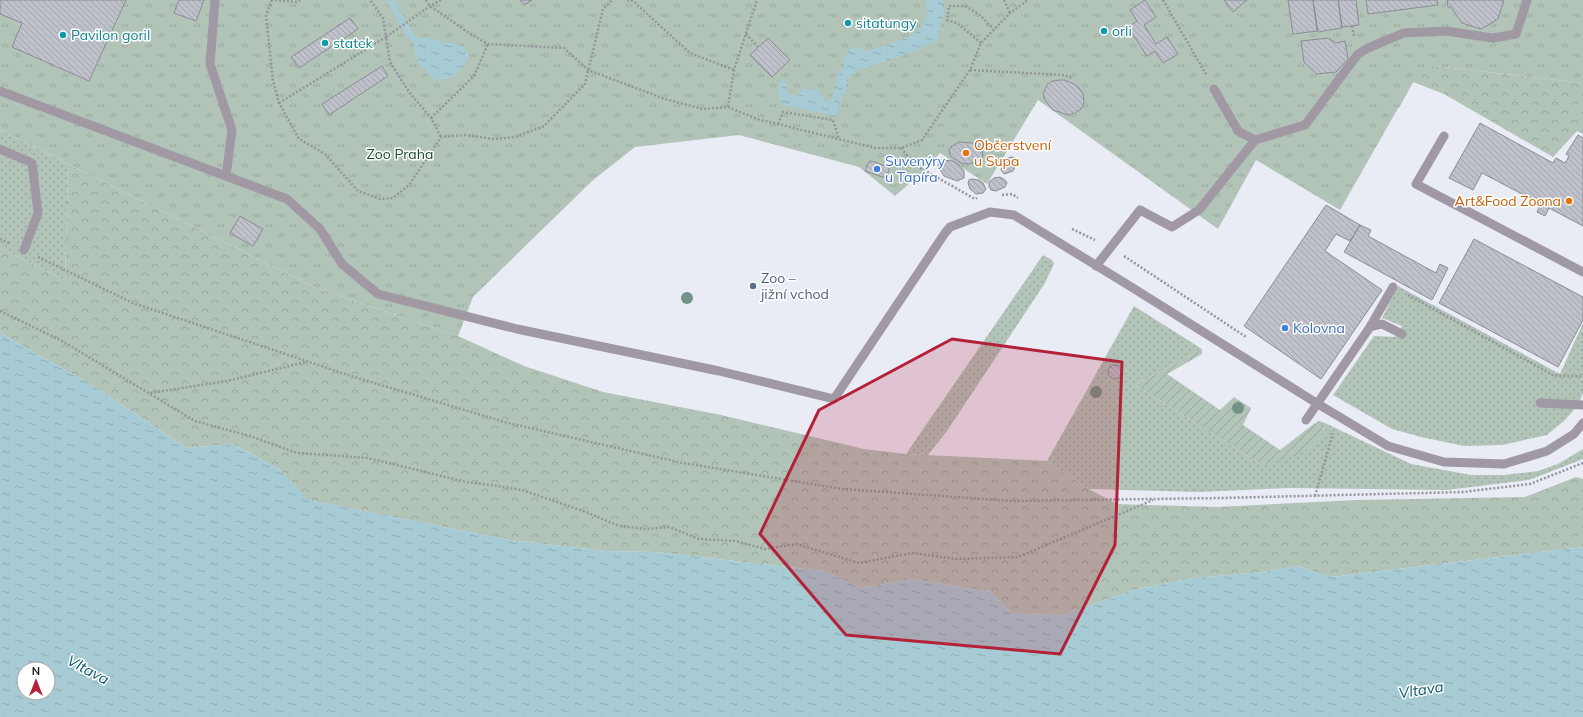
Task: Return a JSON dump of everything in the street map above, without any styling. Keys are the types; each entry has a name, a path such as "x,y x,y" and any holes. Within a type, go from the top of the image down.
{"lane":[{"path":"215,0 210,64 232,130 226,176"},
{"path":"1096,266 1140,210 1172,227 1199,210 1255,140 1305,125 1358,54 1404,32 1446,31 1493,38 1516,34 1527,0"},
{"path":"1214,88 1238,131 1255,140"},
{"path":"0,91 287,199 320,229 342,264 378,294 517,329 719,371 834,399 950,227 990,212 1014,215 1388,446 1444,462 1504,464 1547,452 1574,434 1583,423"},
{"path":"1444,136 1416,184 1583,272"},
{"path":"0,149 32,164 38,213 24,250"},
{"path":"1306,420 1370,327 1393,287"},
{"path":"1370,327 1382,324 1402,334"},
{"path":"1540,403 1583,405"}],"path":[{"path":"300,0 297,2 274,0 266,16 273,81 279,103 299,139 325,154 358,191 380,199 393,198 409,185 441,137"},
{"path":"370,0 383,18 390,62 409,92 431,118 441,137"},
{"path":"426,0 430,6 469,33 488,44 564,48 588,70 665,99 703,109 728,107 757,119 875,148 901,148 922,140 970,70 981,43 1010,13 1028,0"},
{"path":"279,103 386,37 441,0"},
{"path":"441,137 466,136 494,139 515,137 544,126 585,84 603,9 612,0"},
{"path":"627,0 633,1 690,53 734,70"},
{"path":"728,107 734,70 757,0"},
{"path":"1004,0 1010,13"},
{"path":"1163,0 1214,88"},
{"path":"981,43 957,23 947,20 949,6 965,6 979,14 993,29"},
{"path":"746,33 758,47"},
{"path":"431,118 474,76 488,44"},
{"path":"970,70 1064,75 1072,78"},
{"path":"778,124 782,112 833,120 839,139"},
{"path":"901,148 916,166 975,199"},
{"path":"0,239 133,303 307,362 508,423 683,462 843,489 1011,501 1463,492 1530,484 1583,463"},
{"path":"1393,287 1553,374 1558,376 1583,376"},
{"path":"0,311 62,341 195,421 250,436 297,453 368,458 466,482 522,490 586,512 619,526 647,529 669,527 699,539 735,541 765,549 796,544 859,563 912,553 956,559 1018,557 1156,499"},
{"path":"149,393 226,381 307,362"},
{"path":"1315,496 1338,416"}],"highlighted area":[{"path":"952,339 1122,362 1115,545 1060,654 846,635 760,534 819,410"}],"green space":[{"name":"Zoo Praha","path":"0,0 1583,0 1583,83 1434,66 1413,82 1340,210 1256,160 1218,229 1038,100 987,184 940,153 924,171 895,196 859,167 739,135 635,147 592,181 473,297 458,336 314,287 0,130"},
{"path":"1434,66 1583,83 1583,134 1577,131 1553,157 1444,94 1413,82 1399,108 1370,100"},
{"path":"0,130 68,164 65,280 0,248"},
{"path":"68,164 314,287 458,336 524,366 603,392 721,415 864,449 906,454 1047,461 1089,489 1117,504 1217,507 1357,500 1525,497 1576,477 1583,479 1583,547 1331,577 1297,566 1263,572 1194,578 1133,590 1063,615 1012,614 991,592 911,579 862,588 824,571 656,552 606,551 509,540 308,500 279,469 233,444 187,448 90,384 0,333 0,248 65,280"},
{"path":"1043,255 1052,260 1054,264 1045,283 947,431 928,455 906,454"},
{"path":"1398,286 1560,374 1583,323 1583,393 1579,404 1565,420 1547,435 1502,445 1464,446 1392,429 1333,395 1374,336 1395,337 1402,326 1382,318"},
{"path":"1134,306 1202,349 1135,385 1262,465 1326,430 1315,423 1319,421 1411,464 1471,475 1504,475 1538,471 1558,464 1583,449 1583,459 1529,480 1447,490 1289,488 1200,492 1089,489 1047,461","holes":["1116,365 1120,368 1121,373 1117,378 1112,378 1108,374 1108,370 1111,366"]},
{"path":"1202,349 1202,354 1167,374 1220,410 1234,397 1251,408 1243,425 1280,450 1315,423 1326,430 1312,447 1295,456 1262,465 1135,385"}],"water":[{"path":"925,0 942,0 944,12 937,40 912,53 874,65 858,71 850,76 836,116 783,105 777,94 781,79 787,85 787,93 798,96 803,89 818,89 825,102 832,98 837,76 844,66 844,58 848,51 856,46 867,51 897,42 912,35 923,24 927,15 927,5"},
{"path":"412,38 429,38 463,46 469,55 463,67 457,74 453,77 436,80 418,62"},
{"name":"Vltava","path":"0,333 90,384 187,448 233,444 279,469 309,500 509,540 606,551 656,552 824,571 862,588 911,579 991,592 1012,614 1063,615 1133,590 1194,578 1263,572 1297,566 1332,577 1583,547 1583,717 0,717"}],"building":[{"name":"Pavilon goril","path":"0,0 126,0 89,81 12,47 22,23 0,14"},
{"path":"179,0 204,0 196,21 174,13"},
{"path":"520,0 532,0 524,5"},
{"path":"1145,0 1156,17 1144,25 1156,44 1167,37 1178,54 1163,63 1155,51 1147,56 1128,27 1137,21 1130,10"},
{"path":"1224,0 1247,0 1233,12"},
{"path":"1288,0 1313,0 1317,31 1293,34"},
{"path":"1313,0 1338,0 1342,28 1318,32"},
{"path":"1338,0 1356,0 1359,25 1342,27"},
{"path":"1366,0 1437,0 1438,5 1368,14"},
{"path":"1447,0 1504,0 1498,19 1481,29 1462,23 1451,7 1448,7"},
{"name":"statek","path":"350,18 358,29 299,68 291,57"},
{"path":"768,38 790,60 772,77 750,55"},
{"path":"1328,38 1336,43 1345,41 1348,59 1336,72 1317,74 1304,62 1301,41"},
{"name":"statek","path":"382,66 388,76 329,115 322,104"},
{"path":"1065,80 1074,84 1083,94 1083,105 1081,109 1075,113 1068,115 1053,110 1045,100 1043,94 1047,85 1052,81"},
{"path":"1480,123 1553,163 1556,158 1565,163 1569,156 1566,154 1578,135 1583,138 1583,226 1549,208 1545,216 1537,212 1541,204 1482,173 1473,190 1449,178"},
{"name":"Občerstvení u Supa","path":"959,142 972,143 978,146 982,150 983,155 981,160 969,164 961,163 953,158 950,155 949,150"},
{"path":"1007,158 1015,158 1015,167 1013,171 1004,174 1001,170 1003,162"},
{"path":"942,160 953,161 959,165 964,171 964,178 957,181 944,176 938,166 939,162"},
{"name":"Suvenýry u Tapíra","path":"871,161 888,167 889,170 886,178 865,171 869,162"},
{"path":"1000,177 1007,183 1005,187 996,191 991,190 989,187 989,182 994,178"},
{"path":"969,180 979,180 983,183 986,189 983,193 976,194 970,189 968,183"},
{"path":"1326,205 1360,225 1350,241 1336,234 1325,251 1382,290 1321,379 1244,326"},
{"path":"240,216 263,229 253,246 230,233"},
{"path":"1360,225 1371,230 1368,236 1436,273 1440,264 1448,268 1432,300 1344,252"},
{"path":"1474,239 1583,297 1583,320 1558,367 1439,303"},
{"path":"1115,365 1120,367 1122,372 1120,377 1115,379 1110,377 1108,372 1110,367"}],"waterway":[{"path":"390,0 412,38"}],"place":[{"name":"sitatungy","path":"848,23"},
{"name":"orli","path":"1104,31"},
{"name":"Pavilon goril","path":"63,35"},
{"name":"statek","path":"325,43"},
{"name":"Občerstvení u Supa","path":"966,153"},
{"name":"Suvenýry u Tapíra","path":"877,169"},
{"name":"Art&Food Zoona","path":"1569,201"},
{"name":"Zoo – jižní vchod","path":"753,286"},
{"name":"Kolovna","path":"1285,328"}]}
